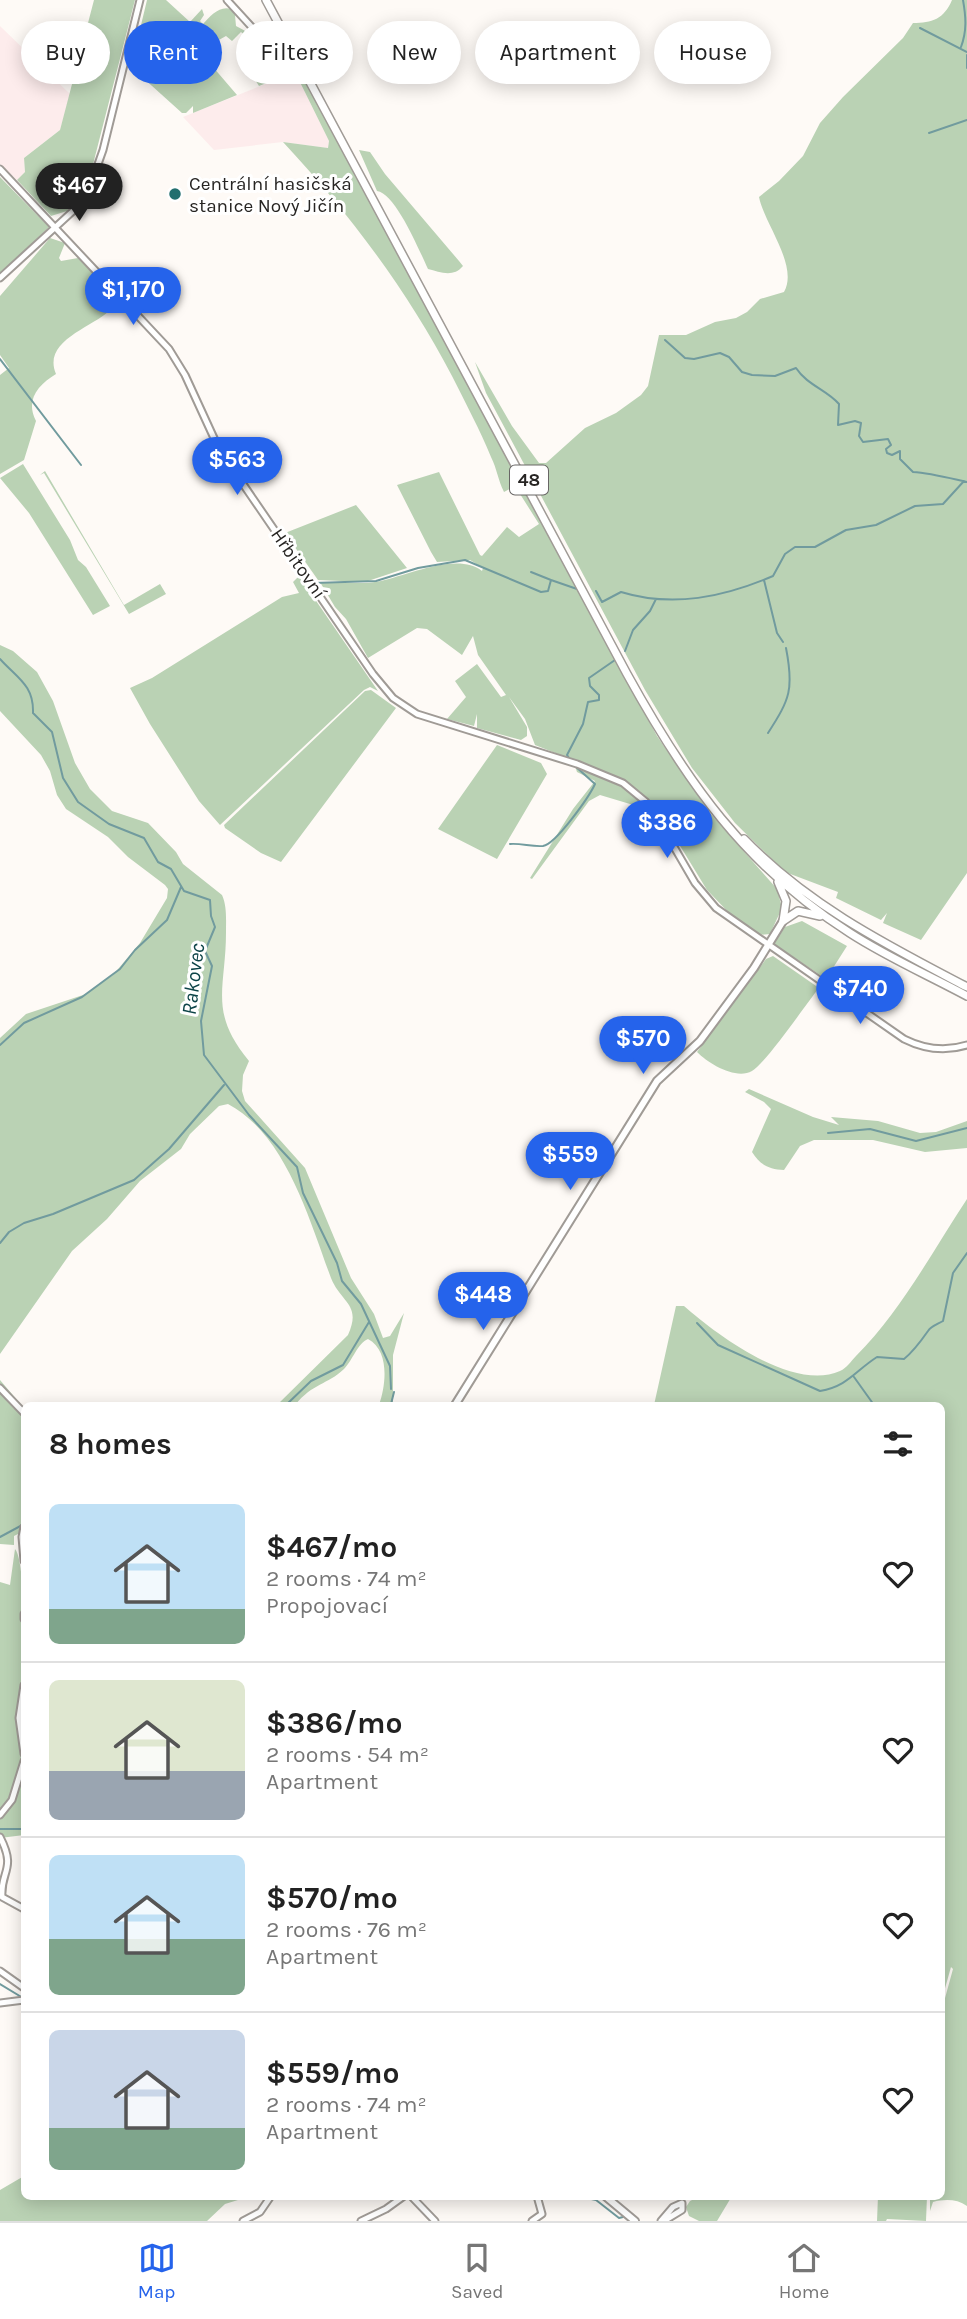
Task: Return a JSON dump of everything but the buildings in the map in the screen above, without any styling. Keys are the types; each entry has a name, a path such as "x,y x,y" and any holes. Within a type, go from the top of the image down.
{"highway":[{"name":"48","path":"266,0 660,734 703,799 763,864 783,891 786,906 783,921"},
{"name":"48","path":"272,0 631,672 689,771 732,826 793,882 879,942 961,987"},
{"name":"48","path":"763,864 833,922 895,960 961,987"},
{"name":"48","path":"783,921 803,911 833,922"},
{"path":"961,987 967,996"}],"main road":[{"path":"457,1402 657,1081 700,1041 783,921"},
{"path":"610,2200 635,2221"}],"street":[{"path":"0,278 78,205 95,173 105,146 140,0"},
{"path":"227,0 246,21"},
{"name":"Hřbitovní","path":"0,169 169,349 185,375 219,449 373,674 398,703 426,717 577,764 623,783 646,802 707,899 729,920 911,1043 941,1049 967,1045"},
{"path":"0,1388 21,1410"},
{"path":"21,1705 21,1732"},
{"path":"0,1815 12,1800 21,1771"},
{"path":"0,1837 9,1866 1,1889 2,1897 21,1907"},
{"path":"0,1970 21,1986"},
{"path":"0,2003 21,2000"},
{"path":"243,2221 263,2209 269,2200"},
{"path":"361,2221 398,2200"},
{"path":"415,2200 435,2221"},
{"path":"532,2221 542,2213 538,2200"}],"shaded area":[{"path":"0,26 21,46 21,84 60,84 70,94 60,130 24,158 25,172 17,180 0,164"},
{"path":"265,84 301,84 329,141 328,148 283,142 214,150 183,117"}],"green space":[{"path":"94,0 135,0 130,21 124,21 124,43 89,180 67,211 51,216 17,180 25,172 24,158 60,130 72,84 110,84 110,21 89,21"},
{"path":"147,0 166,0 189,21 142,21"},
{"path":"952,0 967,0 967,873 921,940 883,923 887,913 881,920 836,898 838,892 785,872 735,823 692,768 645,690 486,393 475,362 512,426 539,463 546,463 585,428 616,413 641,395 648,386 659,335 686,335 715,322 736,318 747,312 760,299 784,292 787,270 784,257 759,197 803,156 820,123 903,38 913,23 937,19"},
{"path":"227,8 235,15 236,37 232,41 226,36 222,38 222,21 206,21 219,10"},
{"path":"202,9 204,15 200,21 191,21"},
{"path":"222,78 237,95 193,113 193,106 186,113 182,113 150,84 222,84"},
{"path":"301,84 307,84 657,736 710,813 777,889 782,908 770,934 758,935 733,917 707,890 660,813 600,795 589,801 532,879 530,878 573,809 595,781 577,772 573,760 535,745 525,719 509,697 527,727 527,736 521,740 477,728 477,714 474,726 447,719 466,697 455,681 477,664 501,697 506,695 478,655 473,636 462,655 427,629 417,628 368,658 346,619 335,607 320,582 373,582 447,564 472,566 482,571 483,568 470,560 437,562 397,485 439,472 480,555 482,556 507,527 519,537 539,524 515,486 504,492 487,447 452,376 396,283 331,196 283,142 328,148 329,141"},
{"path":"359,150 370,152 385,174 463,266 459,270 446,273 428,269 399,212 384,194 377,191"},
{"path":"0,177 49,227 0,274"},
{"path":"50,238 65,243 59,258 61,261 78,258 111,293 121,309 117,313 109,311 62,344 54,363 56,374 39,388 33,400 36,421 24,460 0,474 0,375 9,368 0,355 0,296"},
{"path":"23,464 70,540 78,560 86,567 110,606 93,615 29,513 0,478"},
{"path":"45,471 124,605 160,584 166,594 129,614 44,473 40,475"},
{"path":"356,505 407,568 365,582 318,580 285,533"},
{"path":"299,576 378,691 370,687 364,690 220,825 199,801 130,688 152,678 282,597 299,593 293,582"},
{"path":"0,645 13,651 37,672 53,701 75,763 90,789 112,811 148,823 176,852 183,864 222,895 226,922 222,999 228,1028 249,1061 243,1075 242,1091 245,1101 305,1168 351,1278 374,1314 383,1338 390,1336 404,1313 393,1355 393,1402 380,1402 384,1378 383,1360 375,1344 368,1339 338,1374 308,1392 298,1402 280,1402 348,1335 353,1317 331,1278 304,1205 280,1157 248,1118 228,1104 219,1106 190,1134 181,1149 140,1181 107,1219 72,1251 0,1354 0,1038 26,1014 86,994 113,975 140,943 167,898 168,889 108,837 66,809 57,795 50,771 41,755 0,711"},
{"path":"371,690 396,708 281,862 261,853 225,828 224,825 365,691"},
{"path":"497,745 541,763 547,774 497,859 438,829"},
{"path":"802,921 847,946 826,979 774,944 785,927"},
{"path":"773,956 819,988 758,1066 752,1071 738,1074 723,1069 697,1052 766,959"},
{"path":"749,1089 813,1117 839,1125 831,1117 878,1121 920,1133 936,1132 967,1121 967,1148 925,1152 873,1140 814,1140 800,1146 784,1170 774,1169 765,1166 752,1152 771,1109 745,1092"},
{"path":"967,1199 967,2206 942,2200 945,2200 945,1998 953,1969 951,1967 945,1988 945,1402 655,1402 676,1306 684,1306 735,1345 757,1357 800,1374 821,1375 840,1371 849,1364 902,1301"},
{"path":"0,1380 21,1404 21,1532 14,1536 14,1545 0,1544"},
{"path":"15,1549 21,1570 21,1688 18,1702 21,1702 21,1835 0,1838 0,1582 10,1585"},
{"path":"21,2178 21,2200 238,2200 225,2204 207,2221 0,2221 0,2190"},
{"path":"730,2200 717,2221 699,2221 689,2216 686,2207 690,2201"},
{"path":"878,2200 927,2200 926,2221 877,2221"}],"waterway":[{"path":"961,47 965,24 963,0"},
{"path":"920,28 967,52"},
{"path":"967,55 967,68"},
{"path":"929,133 967,120"},
{"path":"665,340 685,358 694,359 720,353 729,357 742,372 752,375 775,376 796,368 839,404 838,425 855,421 861,423 859,436 863,442 888,439 891,445 886,449 887,453 892,455 900,451 900,459 913,472 967,482"},
{"path":"0,359 81,465"},
{"path":"596,591 602,602 621,592 640,597 679,600 736,590 773,576 785,554 795,547 815,547 846,530 876,525 915,506 943,504 964,481"},
{"path":"313,583 376,581 418,568 465,560 541,592 548,591 551,580 577,589"},
{"path":"531,572 551,580"},
{"path":"764,580 777,633 783,642"},
{"path":"625,651 633,630 650,611 656,599"},
{"path":"768,733 781,711 790,684 786,648"},
{"name":"Rakovec","path":"0,659 23,683 31,695 33,713 52,732 63,778 78,802 109,824 144,838 158,862 171,869 184,891 210,900 215,927 205,951 212,966 201,1021 204,1055 249,1115 297,1167 303,1193 337,1263 342,1281 361,1304 390,1366 391,1389"},
{"path":"569,758 567,755 583,724 588,702 599,700 599,695 590,686 589,678 615,660"},
{"path":"510,844 543,846 564,829 595,784 575,766"},
{"path":"0,1045 24,1023 82,997 120,969 135,950 167,920 181,887"},
{"path":"0,1243 9,1232 24,1223 53,1214 134,1180 169,1149 224,1085"},
{"path":"828,1133 870,1129 916,1141 967,1128"},
{"path":"697,1323 718,1345 820,1391 830,1389 845,1382 877,1357 904,1359 911,1353 929,1329 943,1321 953,1273 967,1253"},
{"path":"289,1402 311,1381 343,1365 369,1322"},
{"path":"854,1377 872,1402"},
{"name":"Rakovec","path":"392,1402 394,1392"},
{"path":"0,1537 21,1526"},
{"path":"0,1829 21,1829"},
{"path":"0,1984 21,1997"},
{"path":"596,2200 619,2218 623,2217"}],"place":[{"name":"Centrální hasičská stanice Nový Jičín","path":"175,194"}]}
